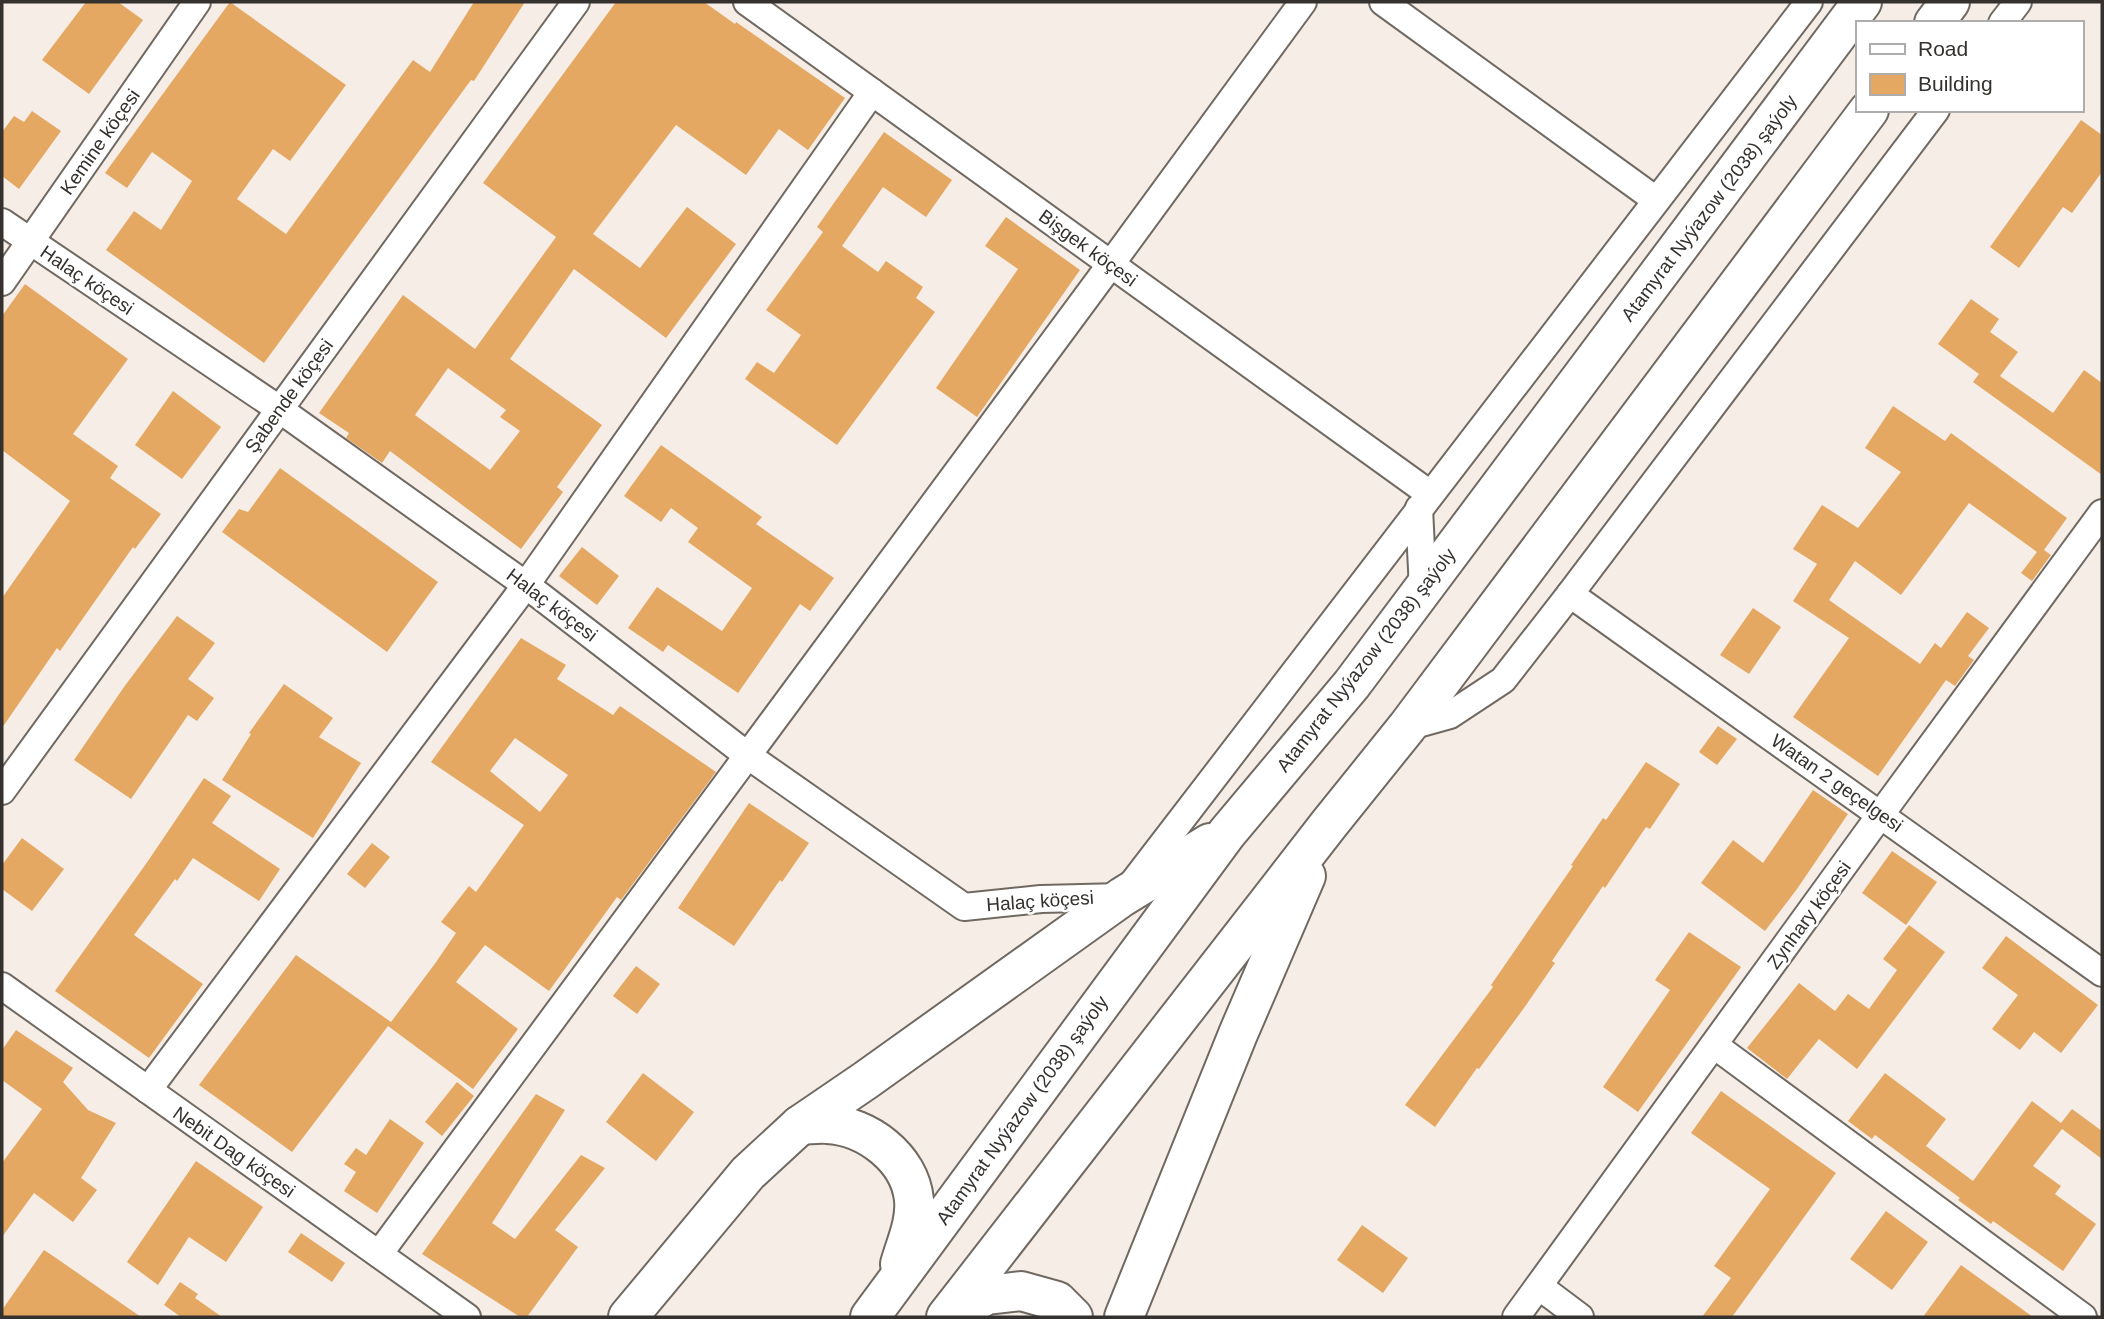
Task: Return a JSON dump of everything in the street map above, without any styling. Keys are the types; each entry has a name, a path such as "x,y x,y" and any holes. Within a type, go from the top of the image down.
{"main road":[{"name":"Atamyrat Nyýazow (2038) şaýoly","path":"870,1317 1227,833 1352,684 1862,2"},
{"path":"1936,21 1950,2"},
{"path":"946,1317 1407,727 1868,112"},
{"path":"1124,1317 1238,1034 1329,824"},
{"path":"628,1317 748,1173 800,1125 1122,897 1227,833"},
{"path":"800,1125 829,1124 866,1134 893,1154 907,1177 914,1199 914,1219 894,1285"},
{"path":"946,1317 987,1295 1021,1291 1057,1301 1073,1317"}],"street":[{"name":"Kemine köçesi","path":"2,282 197,2"},
{"name":"Şabende köçesi","path":"2,790 576,2"},
{"name":"Bişgek köçesi","path":"747,2 1111,264 1425,501"},
{"path":"379,1254 1303,2"},
{"path":"1383,2 1656,200"},
{"path":"1122,897 1809,2"},
{"path":"2004,21 2018,2"},
{"path":"148,1090 526,585 872,92"},
{"path":"1407,727 1450,715 1503,680 1934,112"},
{"name":"Halaç köçesi","path":"2,222 279,409 526,585 747,755 964,907 1041,898 1122,897"},
{"path":"1423,590 1425,501"},
{"name":"Zynhary köçesi","path":"1517,1317 2102,513"},
{"name":"Watan 2 geçelgesi","path":"1570,594 2102,973"},
{"name":"Nebit Dag köçesi","path":"2,986 467,1317"},
{"path":"1714,1045 2083,1317"},
{"path":"1540,1287 1580,1317"}],"building":[{"path":"86,2 118,2 143,20 89,94 42,60"},
{"path":"230,2 346,85 290,161 273,149 237,199 286,234 413,60 430,72 474,2 525,2 474,81 471,80 264,363 106,250 134,211 161,230 192,181 152,152 127,188 105,173"},
{"path":"616,2 704,2 845,98 808,150 779,129 746,175 676,125 593,234 640,268 687,207 736,244 666,338 574,269 510,359 602,425 557,487 563,492 521,549 390,451 382,463 346,438 349,433 319,413 403,295 475,349 556,237 483,183","holes":["448,368 506,410 500,417 520,431 490,470 415,415"]},
{"path":"32,111 61,131 19,189 2,176 2,132 14,116 24,122"},
{"path":"2081,120 2102,135 2102,172 2072,213 2063,207 2019,268 1990,247"},
{"path":"884,132 952,180 926,217 883,187 842,246 878,272 886,261 923,287 916,298 935,312 837,445 745,379 757,362 774,373 801,335 766,310 823,232 817,227"},
{"path":"1006,217 1080,270 977,417 936,388 1018,269 985,246"},
{"path":"25,284 128,359 73,434 118,466 110,478 161,514 135,549 133,547 60,651 57,648 2,728 2,598 70,501 2,450 2,316"},
{"path":"1971,299 1999,319 1990,332 2018,352 2000,376 2053,413 2084,370 2102,383 2102,475 1973,382 1979,374 1938,344"},
{"path":"173,391 221,427 182,479 135,445"},
{"path":"1893,406 1945,441 1951,433 2067,518 2044,550 2051,555 2032,581 2021,573 2037,552 1969,503 1901,595 1855,561 1829,600 1920,664 1935,643 1941,648 1967,612 1989,628 1968,656 1974,660 1955,686 1946,680 1878,776 1793,717 1849,638 1793,601 1817,564 1793,549 1822,505 1858,528 1901,472 1865,448"},
{"path":"661,445 762,517 756,524 834,578 810,611 800,604 738,693 668,645 663,652 628,628 657,587 722,631 752,588 688,542 698,528 671,508 661,522 624,496"},
{"path":"280,468 438,582 387,652 222,532 239,509 248,512"},
{"path":"582,547 619,576 597,605 559,576"},
{"path":"1753,608 1781,627 1749,674 1720,655"},
{"path":"177,616 215,643 188,679 214,698 197,721 188,715 131,799 74,760"},
{"path":"521,638 566,665 557,679 613,715 620,706 716,772 621,900 617,897 549,991 485,945 456,982 518,1029 473,1089 388,1026 292,1152 199,1085 296,955 391,1022 434,965 456,933 441,922 469,886 476,892 524,825 431,762","holes":["515,738 568,775 540,812 490,771"]},
{"path":"284,684 333,718 319,737 361,763 313,838 222,780 251,734 249,733"},
{"path":"1718,726 1737,739 1717,765 1699,752"},
{"path":"1646,762 1680,784 1650,829 1646,827 1605,888 1603,886 1524,1008 1435,1127 1405,1105 1493,987 1491,985 1573,866 1571,865"},
{"path":"204,778 231,796 212,823 280,869 259,901 193,858 134,935 203,984 149,1058 55,991"},
{"path":"1813,790 1848,814 1765,931 1701,883 1733,840 1763,863"},
{"path":"749,803 809,843 734,946 678,908"},
{"path":"22,838 64,869 32,911 2,889 2,865"},
{"path":"372,843 390,857 365,888 347,874"},
{"path":"1892,851 1937,882 1906,925 1862,893"},
{"path":"1909,925 1945,952 1857,1069 1819,1039 1787,1079 1747,1048 1799,983 1835,1011 1848,994 1869,1009 1897,970 1883,959"},
{"path":"1689,932 1741,967 1638,1112 1603,1087 1670,990 1655,980"},
{"path":"2006,936 2098,1005 2061,1053 2034,1032 2020,1050 1992,1029 2018,995 1982,968"},
{"path":"636,966 660,984 637,1014 613,996"},
{"path":"16,1030 73,1068 63,1082 88,1110 116,1123 81,1178 97,1190 73,1222 34,1193 2,1237 2,1163 42,1109 2,1080 2,1050"},
{"path":"643,1073 694,1112 656,1161 606,1122"},
{"path":"1885,1073 1946,1119 1926,1146 1973,1181 2032,1101 2061,1123 2072,1109 2102,1131 2102,1159 2062,1129 2033,1166 2061,1186 2055,1194 2096,1224 2063,1271 1993,1221 1991,1224 1875,1135 1872,1139 1848,1121"},
{"path":"457,1082 474,1096 442,1136 425,1122"},
{"path":"1721,1091 1836,1173 1732,1317 1702,1317 1731,1278 1714,1266 1770,1189 1691,1133"},
{"path":"536,1094 565,1110 492,1223 515,1239 581,1155 605,1168 555,1230 578,1247 527,1317 520,1317 422,1254"},
{"path":"390,1119 424,1143 377,1213 344,1191 356,1172 344,1164 356,1148 366,1155"},
{"path":"196,1161 263,1207 226,1262 189,1237 158,1285 127,1262"},
{"path":"1886,1211 1928,1242 1892,1290 1850,1259"},
{"path":"1362,1225 1408,1258 1383,1293 1337,1260"},
{"path":"301,1233 345,1263 332,1282 288,1252"},
{"path":"44,1250 141,1317 2,1317 2,1310"},
{"path":"1961,1265 2033,1317 1923,1317"},
{"path":"180,1282 198,1294 195,1298 222,1317 181,1317 164,1305"}]}
